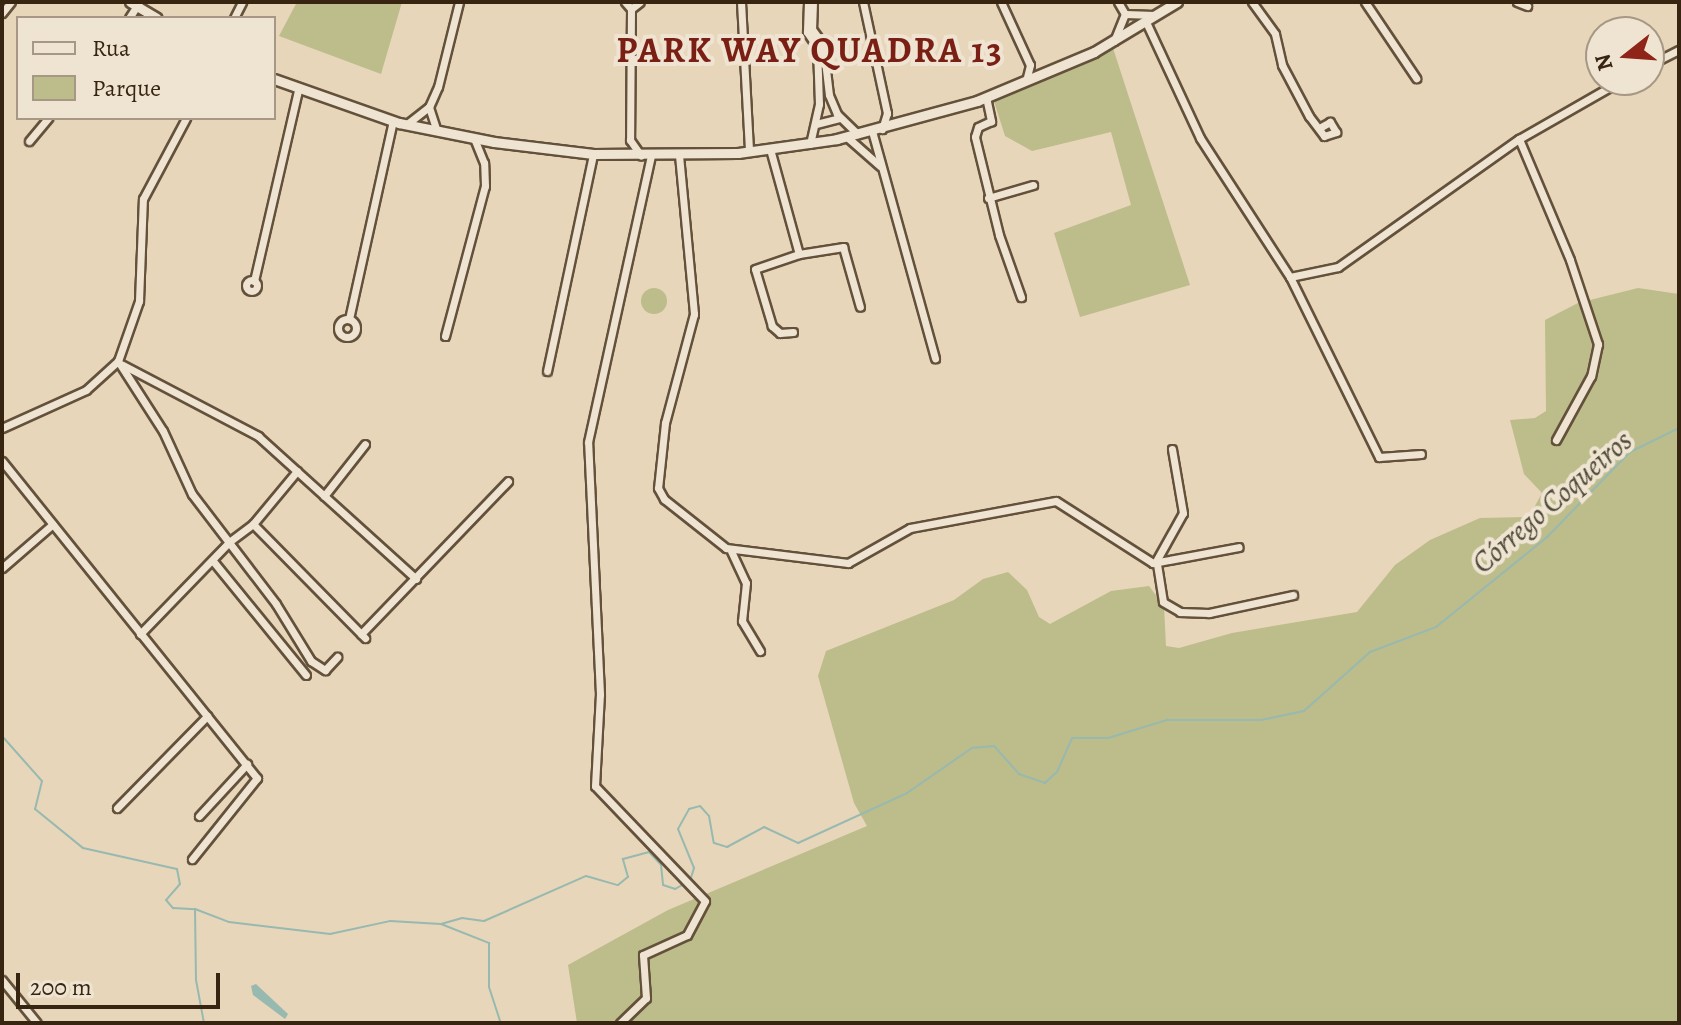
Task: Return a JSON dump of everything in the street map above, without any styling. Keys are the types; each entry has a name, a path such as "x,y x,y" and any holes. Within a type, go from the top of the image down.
{"street":[{"path":"2,13 11,2"},
{"path":"437,131 429,107 459,2"},
{"path":"616,155 630,140 628,5 640,2"},
{"path":"741,2 749,152"},
{"path":"810,2 812,29 823,44 827,88 840,118 881,168"},
{"path":"810,2 807,32 817,49 816,124 810,144"},
{"path":"863,2 887,113 876,136 864,150"},
{"path":"1001,2 1030,65 1025,83"},
{"path":"1118,2 1125,14"},
{"path":"276,80 298,91 393,121 494,142 616,155 749,152 853,136 876,136 901,124 1054,71 1114,41 1177,2"},
{"path":"1252,2 1275,34 1282,65 1305,111 1321,127"},
{"path":"1365,2 1416,78"},
{"path":"1517,2 1527,6"},
{"path":"135,4 154,16"},
{"path":"1125,14 1156,15"},
{"path":"1114,41 1125,14"},
{"path":"1146,22 1200,138 1290,277 1379,457 1421,454"},
{"path":"1030,65 1054,71"},
{"path":"254,281 298,91"},
{"path":"1290,277 1338,267 1519,139 1594,96"},
{"path":"986,97 991,121 974,134 988,198 1021,297"},
{"path":"407,124 429,107"},
{"path":"887,113 901,124"},
{"path":"816,124 840,118"},
{"path":"29,141 46,120"},
{"path":"2,428 86,390 118,361 139,301 143,199 185,120"},
{"path":"349,319 393,121"},
{"path":"876,136 881,168 935,358"},
{"path":"445,336 485,186 484,163 474,138"},
{"path":"1519,139 1570,260 1598,344 1591,376 1556,440"},
{"path":"630,140 646,156"},
{"path":"484,163 494,142"},
{"path":"770,149 799,254"},
{"path":"547,371 593,154"},
{"path":"679,155 694,314 665,423 658,488 664,499 731,550 746,583 742,621 760,651"},
{"path":"620,1023 648,992 643,955 687,935 705,901 595,786 600,694 588,442 646,156"},
{"path":"988,198 1033,185"},
{"path":"793,332 780,333 772,326 755,269 799,254 843,247 860,307"},
{"path":"118,361 136,375 258,436 416,579"},
{"path":"118,361 163,431 192,494 311,661 325,670 337,657"},
{"path":"324,496 365,444"},
{"path":"1172,449 1183,513 1156,564 1163,602 1180,612 1220,611 1293,595"},
{"path":"2,461 258,780 192,859"},
{"path":"140,634 229,542 253,524 297,471"},
{"path":"253,524 363,636 508,481"},
{"path":"731,550 852,563 910,528 1056,501 1119,545 1156,564 1239,547"},
{"path":"2,568 53,524"},
{"path":"213,561 306,675"},
{"path":"117,808 207,716"},
{"path":"199,816 247,764"},
{"path":"2,980 37,1023"}],"green space":[{"path":"297,2 402,2 381,74 279,36"},
{"path":"1111,42 1190,285 1080,317 1054,233 1131,205 1111,132 1032,151 1005,136 992,95"},
{"path":"654,288 663,292 667,301 663,310 654,314 645,310 641,301 645,292"},
{"path":"1638,288 1679,294 1679,1023 577,1023 568,965 668,910 867,826 854,803 818,676 826,651 954,600 983,579 1008,572 1027,590 1039,617 1050,624 1111,591 1149,586 1164,606 1166,646 1179,648 1232,633 1357,612 1395,565 1430,540 1480,518 1529,517 1542,493 1524,474 1510,420 1535,418 1546,411 1545,320 1578,303"}],"water":[{"path":"256,984 288,1014 285,1019 253,995 251,986"}],"waterway":[{"name":"Córrego Coqueiros","path":"690,881 694,868 678,829 689,809 700,806 709,816 714,843 727,847 764,827 798,843 907,793 972,748 994,746 1019,774 1045,783 1057,772 1072,738 1108,738 1167,720 1261,720 1304,711 1370,652 1436,627 1547,537 1630,452 1679,428"},
{"path":"2,736 42,781 35,809 83,848 177,869 180,884 166,900 173,908 195,909 229,922 330,934 390,921 441,924 489,943 489,987 501,1023"},
{"name":"Córrego Coqueiros","path":"441,924 462,918 484,921 586,876 618,885 628,877 623,859 649,852 661,865 663,885 675,889 684,884"},
{"path":"195,909 196,980 204,1023"}],"district":[{"name":"PARK WAY QUADRA 13","path":"810,50"}]}
